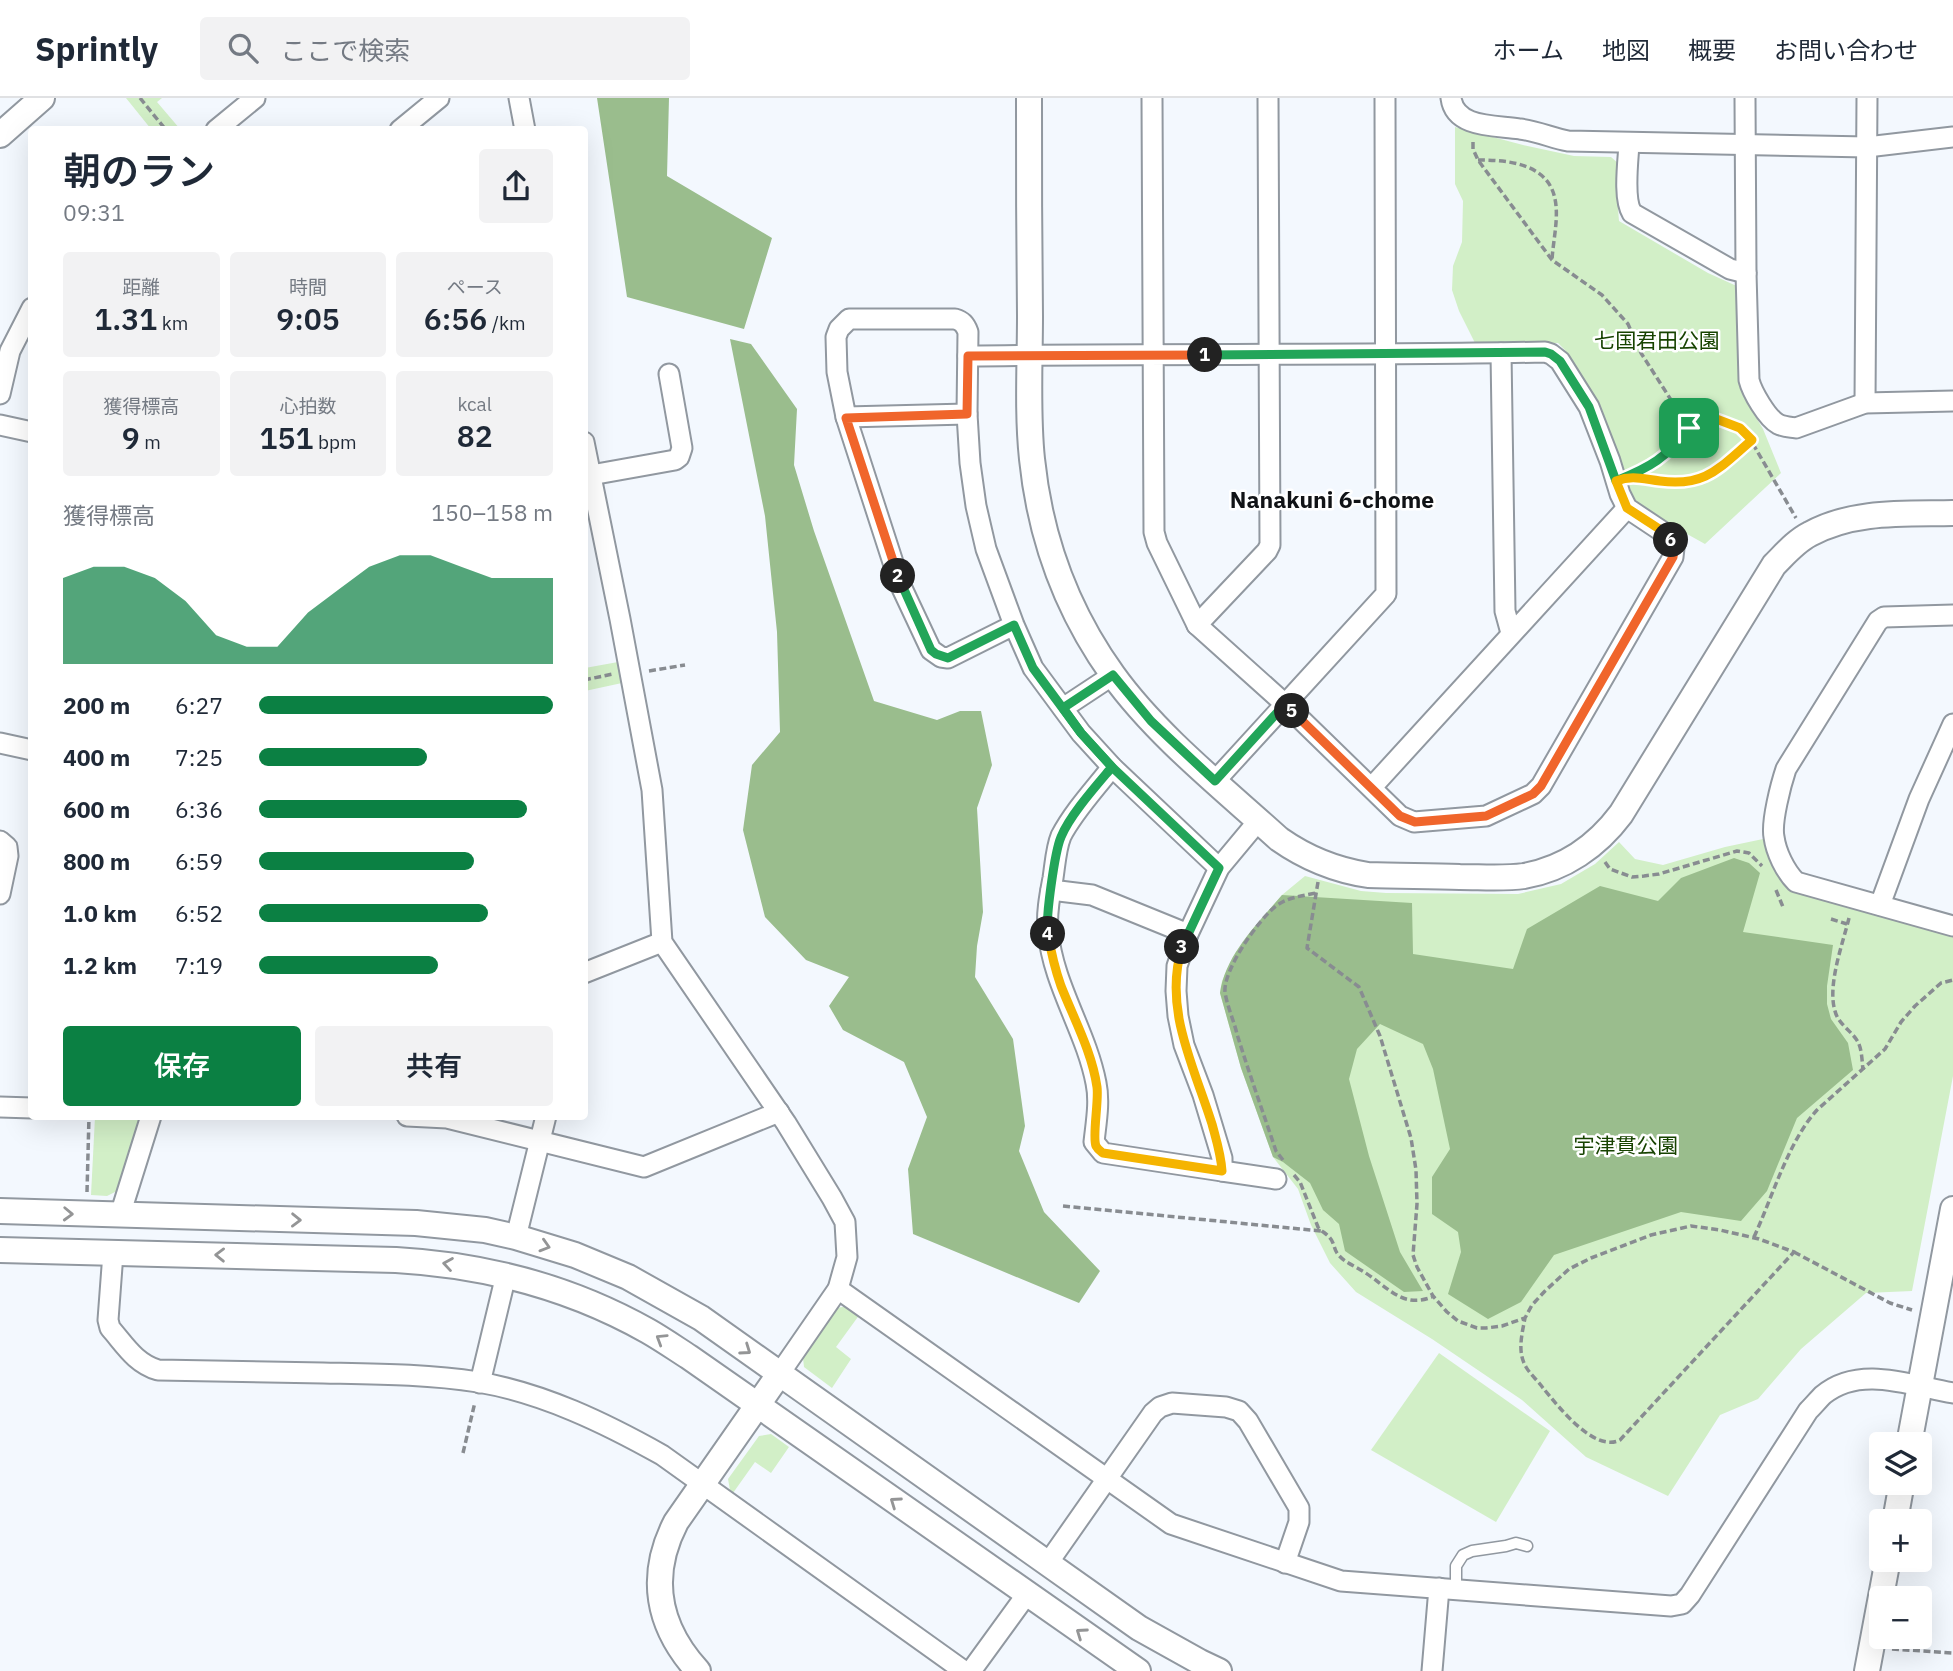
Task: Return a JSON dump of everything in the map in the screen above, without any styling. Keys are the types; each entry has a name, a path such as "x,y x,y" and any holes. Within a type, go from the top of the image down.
{"street":[{"path":"0,135 42,98"},
{"path":"221,126 255,98"},
{"path":"405,126 439,98"},
{"path":"519,98 524,126"},
{"path":"1029,98 1031,456 1050,552 1086,632 1113,675 1151,721 1294,850 1321,863 1349,872 1387,876 1510,877 1524,876 1556,866 1590,847 1610,828 1774,565 1791,548 1808,534 1829,525 1870,515 1953,513"},
{"path":"968,356 1030,355 1153,355 1268,355 1545,352 1551,354 1560,361 1589,407 1627,508 1667,534 1674,548 1673,557 1541,786 1533,794 1486,816 1415,822 1400,816 1285,704 1197,625 1154,532 1153,355 1152,98"},
{"path":"1197,625 1270,545 1268,98"},
{"path":"1215,781 1386,594 1385,98"},
{"path":"1451,98 1456,112 1465,118 1569,142 1867,147 1953,137"},
{"path":"1745,98 1749,380 1751,388 1771,419 1786,427 1796,428 1865,402 1953,401"},
{"path":"1865,402 1867,98"},
{"path":"1629,144 1628,197 1629,208 1633,213 1730,270 1746,273"},
{"path":"0,394 10,351 28,317"},
{"path":"1014,625 948,658 931,650 901,584 846,418 836,372 836,337 839,329 849,319 955,318 965,325 968,332 967,414 976,506 986,549 1033,668 1081,733 1112,767 1219,868"},
{"path":"1502,353 1505,611 1511,634"},
{"path":"591,475 675,460 678,457 682,448 669,374"},
{"path":"846,418 967,414"},
{"path":"0,425 28,431"},
{"path":"588,461 652,790 662,942 779,1112 845,1222 847,1239 847,1256 838,1289 669,1535 664,1548 659,1577 661,1602 667,1625 679,1647 698,1671"},
{"path":"1372,787 1627,508"},
{"path":"1953,615 1884,617 1878,621 1786,769 1773,828 1787,873 1796,882 1953,926"},
{"path":"1063,708 1113,675"},
{"path":"1880,905 1919,799 1953,724"},
{"path":"0,743 28,749"},
{"path":"1112,767 1082,804 1060,838 1047,929 1052,958 1081,1034 1096,1083 1094,1142 1103,1153 1222,1171 1284,1171"},
{"path":"1222,1171 1222,1158 1203,1095 1184,1045 1178,1016 1177,966 1188,934 1219,868 1259,820"},
{"path":"0,841 7,847 8,856 0,894"},
{"path":"1051,890 1092,895 1188,934"},
{"path":"588,971 662,942"},
{"path":"0,1107 28,1108"},
{"path":"455,1120 644,1167 779,1112"},
{"path":"120,1215 150,1120"},
{"path":"516,1237 545,1120"},
{"path":"1911,1432 1953,1209"},
{"path":"0,1211 416,1223 485,1230 575,1255 628,1277 701,1318 1139,1628 1219,1671"},
{"path":"0,1250 408,1260 472,1268 549,1287 606,1310 648,1331 1138,1671"},
{"path":"113,1253 108,1320 110,1328 140,1363 148,1367 158,1370 376,1374 480,1383 567,1408 613,1428 662,1455 964,1671"},
{"path":"480,1383 506,1275"},
{"path":"838,1289 1171,1524 1342,1581 1671,1606 1682,1604 1808,1411 1825,1394 1843,1384 1873,1378 1953,1393"},
{"path":"1048,1563 1153,1413 1172,1403 1226,1407 1239,1411 1248,1421 1299,1508 1299,1522 1285,1563"},
{"path":"1867,1671 1886,1572"},
{"path":"1432,1671 1447,1588"},
{"path":"971,1671 1027,1594"}],"lane":[{"path":"1447,1588 1463,1555 1519,1542 1527,1546"}],"path":[{"path":"140,98 163,126"},
{"path":"1479,123 1472,144 1478,160 1552,260 1602,295 1628,324 1641,354 1689,428"},
{"path":"1478,160 1522,165 1536,171 1547,182 1555,201 1552,260"},
{"path":"1752,440 1702,480 1663,482 1627,477 1659,461 1675,447 1698,412 1740,428 1752,440 1801,526"},
{"path":"588,679 685,665"},
{"path":"1603,860 1610,869 1632,877 1660,874 1737,851 1749,853 1763,868"},
{"path":"1773,884 1783,907"},
{"path":"1433,1296 1415,1300 1392,1294 1338,1254 1331,1238 1321,1231 1300,1182 1284,1171 1276,1151 1225,991 1229,973 1242,948 1265,917 1288,899 1316,892 1307,948 1359,988 1380,1036 1411,1138 1416,1170 1417,1214 1413,1255 1433,1296 1452,1317 1477,1328 1502,1326 1525,1318"},
{"path":"1850,915 1833,990 1835,1011 1844,1027 1859,1044 1863,1070"},
{"path":"1830,919 1847,924"},
{"path":"1754,1238 1785,1164 1808,1120 1885,1049 1901,1022 1915,1006 1941,983 1953,980"},
{"path":"86,1202 89,1120"},
{"path":"1063,1206 1321,1231"},
{"path":"1794,1252 1648,1411 1613,1444 1592,1436 1571,1419 1525,1366 1521,1353 1525,1318 1539,1298 1569,1269 1651,1235 1691,1226 1754,1238 1794,1252 1890,1303 1914,1310"},
{"path":"463,1453 480,1383"},
{"path":"1889,1649 1953,1653"}],"green space":[{"path":"126,98 162,98 157,102 177,126 149,126"},
{"path":"597,98 669,98 667,176 772,238 744,329 627,297"},
{"name":"七国君田公園","path":"1455,127 1574,156 1611,157 1619,164 1619,221 1708,273 1741,288 1742,394 1763,429 1781,473 1705,544 1635,505 1601,407 1558,343 1475,343 1452,290 1453,266 1462,242 1463,201 1455,184"},
{"path":"730,339 751,344 797,409 794,465 814,531 874,701 937,720 960,711 981,711 992,765 977,808 983,912 975,977 1013,1039 1025,1126 1019,1151 1044,1212 1100,1271 1079,1303 913,1234 908,1169 927,1117 904,1062 843,1030 829,1006 849,977 806,960 765,917 743,830 752,765 780,732 777,632 765,516"},
{"path":"618,662 622,683 588,690 588,667"},
{"name":"宇津貫公園","path":"1763,839 1785,886 1953,935 1953,1076 1912,1291 1866,1293 1801,1349 1758,1399 1720,1415 1668,1496 1586,1457 1522,1400 1356,1292 1330,1263 1311,1225 1298,1189 1273,1157 1241,1068 1220,993 1222,981 1233,957 1251,931 1282,895 1305,876 1361,891 1518,894 1561,884 1595,864 1619,842 1635,859 1663,865"},
{"path":"1734,858 1749,863 1760,873 1743,932 1833,945 1827,1004 1831,1019 1848,1043 1853,1070 1797,1118 1767,1191 1741,1221 1681,1212 1554,1255 1521,1302 1488,1319 1448,1294 1461,1252 1458,1232 1432,1214 1432,1177 1450,1149 1433,1069 1423,1044 1380,1024 1357,1049 1349,1079 1369,1156 1400,1252 1423,1291 1404,1292 1345,1251 1339,1224 1323,1210 1310,1183 1273,1157 1241,1068 1220,993 1223,979 1235,953 1282,895 1412,903 1413,954 1513,969 1527,929 1600,886 1658,901 1681,878"},
{"path":"95,1120 140,1120 117,1191 107,1196 91,1195"},
{"path":"849,1306 860,1314 836,1347 851,1359 832,1388 804,1367 803,1358 836,1308"},
{"path":"1439,1353 1550,1431 1496,1522 1371,1450"},
{"path":"771,1434 789,1447 771,1473 755,1462 733,1493 728,1479 759,1436"}],"district":[{"name":"Nanakuni 6-chome","path":"1332,499"}],"route":[{"path":"1689,428 1675,447 1659,461 1616,481 1589,407 1560,361 1545,352 968,356 967,414 846,418 901,584 931,650 948,658 1014,625 1033,668 1081,733 1112,767 1219,868 1181,949 1176,991 1184,1045 1203,1095 1222,1158 1222,1171 1100,1151 1094,1142 1098,1096 1096,1083 1081,1034 1052,958 1047,929 1060,838 1082,804 1112,767 1081,733 1063,708 1113,675 1151,721 1215,781 1285,704 1400,816 1415,822 1486,816 1498,811 1533,794 1541,786 1673,557 1674,548 1667,534 1627,508 1616,481 1627,477 1663,482 1702,480 1752,440 1740,428 1698,412 1689,428"}]}
